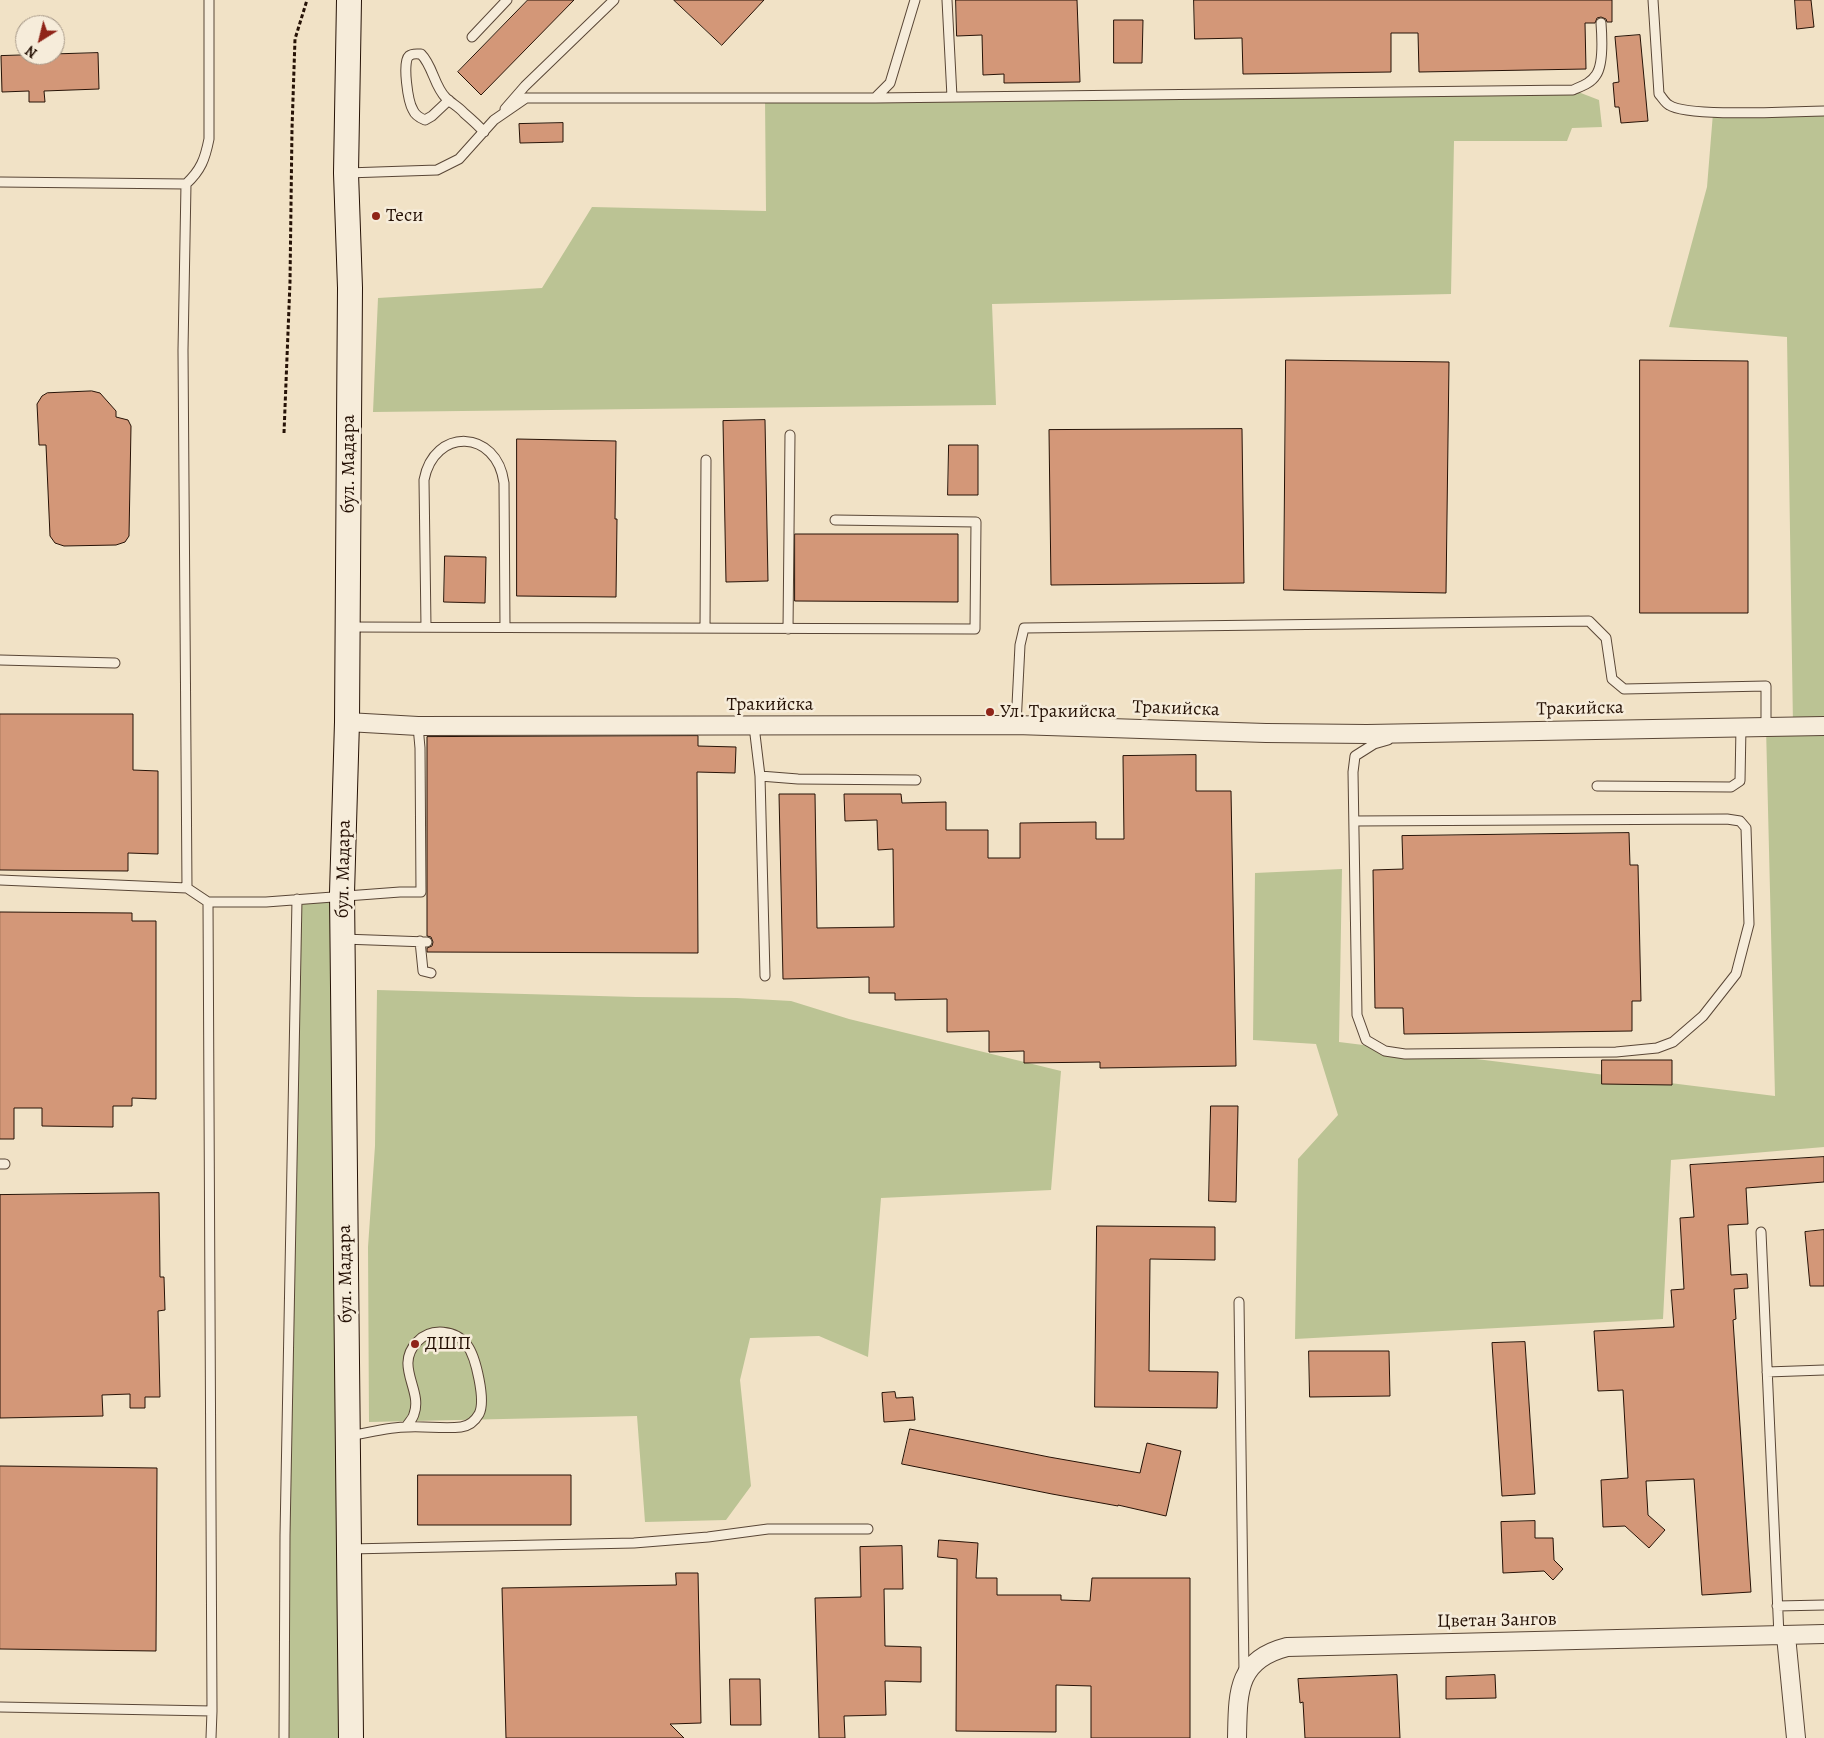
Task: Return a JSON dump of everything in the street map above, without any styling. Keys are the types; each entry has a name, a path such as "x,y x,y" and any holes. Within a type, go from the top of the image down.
{"main road":[{"name":"бул. Мадара","path":"349,0 346,173 350,288 348,627 342,897 350,1738"}],"street":[{"name":"Тракийска","path":"347,722 418,726 1016,725 1266,733 1409,733 1824,726"},
{"name":"Цветан Зангов","path":"1237,1738 1238,1696 1244,1677 1254,1662 1271,1652 1287,1647 1824,1634"},
{"path":"1782,1636 1796,1738"}],"lane":[{"path":"0,182 186,184 194,177 204,161 208,139 209,0"},
{"path":"472,37 507,0"},
{"path":"346,173 437,170 459,158 525,86 614,0"},
{"path":"875,98 890,83 915,0"},
{"path":"947,0 952,97"},
{"path":"1653,0 1659,94 1668,105 1682,110 1713,112 1824,111"},
{"path":"494,120 526,98 875,98 1573,90 1587,84 1598,74 1602,52 1602,22"},
{"path":"449,100 425,120 413,111 406,82 406,61 408,56 421,54 426,59 445,98 449,100 484,132"},
{"path":"186,184 184,360 187,888"},
{"path":"788,629 790,435"},
{"path":"426,627 424,480 428,464 439,450 460,442 473,443 486,448 496,457 502,469 504,483 505,627"},
{"path":"705,628 706,460"},
{"path":"348,627 975,629 976,522 835,520"},
{"path":"1016,725 1020,645 1024,628 1589,621 1606,638 1612,679 1624,689 1766,686 1766,727"},
{"path":"0,660 115,664"},
{"path":"0,880 187,888 208,902 266,902 421,892 420,748 418,726"},
{"path":"754,726 760,776 765,976"},
{"path":"1597,786 1731,787 1740,782 1741,727"},
{"path":"1354,821 1728,819 1740,822 1746,828 1749,924 1736,974 1703,1016 1674,1042 1657,1048 1616,1052 1405,1054 1385,1051 1366,1040 1357,1015 1354,821 1355,756 1374,744 1409,733"},
{"path":"760,776 798,779 916,780"},
{"path":"284,1738 284,1535 297,899"},
{"path":"208,902 211,1738"},
{"path":"343,939 423,942 422,971 431,973"},
{"path":"1761,1232 1777,1606 1782,1636"},
{"path":"1239,1302 1244,1677"},
{"path":"348,1436 406,1427 462,1427 474,1421 482,1404 479,1380 473,1356 468,1346 460,1338 444,1332 436,1332 420,1340 411,1351 408,1367 415,1395 414,1414 406,1427"},
{"path":"1767,1372 1824,1370"},
{"path":"349,1549 634,1543 708,1537 768,1529 868,1528"},
{"path":"1777,1606 1824,1605"},
{"path":"0,1707 212,1711"}],"path":[{"path":"284,433 290,282 295,39 307,0"}],"green space":[{"path":"1573,90 1599,100 1602,127 1572,128 1567,141 1454,141 1451,294 992,304 996,405 373,412 378,298 542,288 592,207 766,211 765,98"},
{"path":"1713,113 1824,113 1824,1147 1671,1160 1663,1319 1295,1339 1298,1159 1338,1115 1316,1044 1253,1040 1255,873 1342,869 1339,1042 1775,1096 1766,727 1793,726 1787,337 1669,327 1707,187"},
{"path":"342,897 351,1738 284,1738 297,899"},
{"path":"377,990 737,998 791,1001 849,1019 1061,1071 1051,1190 881,1198 868,1357 819,1336 750,1338 740,1380 751,1486 726,1520 645,1522 637,1416 369,1422 368,1247 375,1146"}],"building":[{"path":"528,0 574,0 481,95 458,72"},
{"path":"674,0 764,0 722,45"},
{"path":"956,0 1077,0 1080,82 1004,83 1004,74 983,75 982,35 957,36"},
{"path":"1194,0 1612,0 1612,22 1607,22 1606,19 1601,17 1597,18 1595,23 1585,23 1586,69 1419,72 1418,33 1391,33 1391,72 1243,74 1242,38 1195,39"},
{"path":"1795,0 1811,0 1814,27 1797,29"},
{"path":"1114,20 1143,20 1142,63 1114,63"},
{"path":"1640,35 1648,121 1621,123 1619,107 1615,107 1613,83 1619,82 1615,37"},
{"path":"98,53 99,89 44,91 45,102 29,102 29,91 2,92 1,56 15,56 15,65 65,65 65,54"},
{"path":"563,123 563,142 520,143 519,124"},
{"path":"1286,360 1449,362 1446,593 1284,590"},
{"path":"1640,360 1748,361 1748,613 1640,613"},
{"path":"92,391 100,393 116,411 116,417 128,420 131,426 129,536 125,542 116,545 64,546 55,543 50,536 46,445 39,445 37,404 42,396 47,393"},
{"path":"765,420 768,581 726,582 723,421"},
{"path":"1242,429 1244,583 1051,585 1049,430"},
{"path":"517,439 616,441 616,597 517,596"},
{"path":"949,445 978,445 978,495 948,495"},
{"path":"795,534 958,534 958,602 795,601"},
{"path":"445,556 486,557 485,603 444,602"},
{"path":"0,714 133,714 133,770 158,771 158,854 128,853 128,871 0,870"},
{"path":"698,736 698,746 736,747 735,773 697,772 698,953 427,952 427,948 432,946 433,942 431,937 427,936 427,737"},
{"path":"1196,755 1196,791 1231,791 1236,1066 1100,1068 1100,1062 1024,1063 1024,1051 989,1052 989,1031 947,1032 947,999 895,1000 895,993 869,993 869,977 783,979 779,794 815,794 817,928 894,927 893,849 878,850 877,820 845,821 844,794 901,794 902,803 946,802 946,830 988,830 988,858 1020,858 1020,823 1096,822 1096,839 1124,839 1123,756"},
{"path":"1629,833 1630,865 1638,865 1641,1001 1632,1001 1632,1031 1404,1034 1403,1008 1375,1008 1373,870 1403,869 1402,836"},
{"path":"0,912 132,913 132,921 156,921 156,1099 132,1098 132,1106 113,1106 113,1127 42,1126 42,1108 14,1108 14,1139 0,1139"},
{"path":"1602,1060 1672,1060 1672,1085 1602,1084"},
{"path":"1211,1106 1238,1106 1236,1202 1209,1201"},
{"path":"1824,1157 1824,1182 1746,1188 1748,1224 1728,1225 1731,1275 1747,1274 1748,1288 1734,1289 1736,1319 1733,1320 1751,1592 1702,1595 1694,1479 1646,1481 1648,1515 1665,1530 1649,1548 1625,1526 1603,1527 1601,1480 1628,1478 1623,1390 1598,1391 1594,1331 1674,1327 1671,1290 1684,1289 1680,1218 1694,1217 1690,1165"},
{"path":"159,1193 160,1277 164,1277 165,1310 158,1311 160,1397 145,1397 145,1408 130,1408 130,1394 102,1395 103,1416 0,1418 0,1195"},
{"path":"1097,1226 1215,1227 1215,1260 1150,1259 1149,1371 1218,1372 1217,1408 1095,1407"},
{"path":"1824,1230 1824,1286 1810,1286 1805,1232"},
{"path":"1525,1342 1535,1494 1502,1496 1492,1343"},
{"path":"1309,1351 1389,1351 1390,1396 1310,1397"},
{"path":"895,1392 896,1398 913,1397 915,1420 884,1422 882,1393"},
{"path":"910,1429 1140,1473 1147,1443 1181,1451 1166,1516 1118,1505 1052,1494 902,1464"},
{"path":"0,1466 157,1468 156,1651 0,1649"},
{"path":"418,1475 571,1475 571,1525 418,1525"},
{"path":"1535,1521 1535,1538 1553,1538 1554,1560 1563,1569 1553,1580 1544,1571 1503,1573 1501,1522"},
{"path":"939,1540 978,1543 976,1578 997,1578 997,1595 1061,1595 1061,1600 1090,1601 1092,1578 1190,1578 1190,1738 1091,1738 1091,1686 1056,1685 1056,1732 956,1731 957,1559 938,1557"},
{"path":"902,1546 903,1589 884,1589 885,1646 921,1647 921,1682 885,1681 886,1715 844,1716 845,1738 819,1738 815,1598 861,1597 860,1547"},
{"path":"676,1573 698,1573 701,1723 670,1724 684,1738 506,1738 502,1588 676,1585"},
{"path":"1397,1675 1400,1738 1305,1738 1303,1702 1300,1703 1298,1679"},
{"path":"1495,1675 1496,1698 1446,1699 1446,1677"},
{"path":"730,1679 760,1679 761,1725 731,1725"}],"place":[{"name":"Теси","path":"376,216"},
{"name":"Ул. Тракийска","path":"990,712"},
{"name":"ДШП","path":"415,1344"}]}
